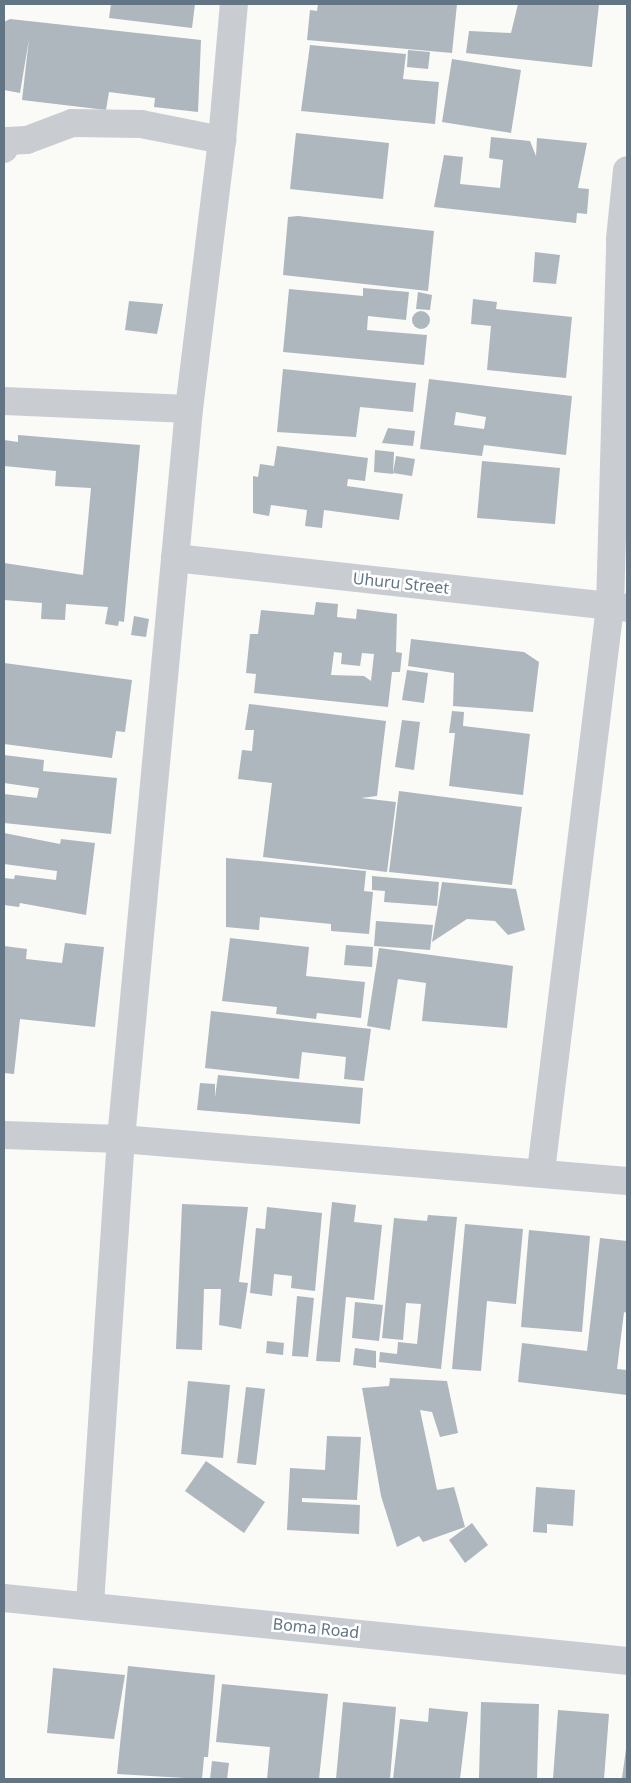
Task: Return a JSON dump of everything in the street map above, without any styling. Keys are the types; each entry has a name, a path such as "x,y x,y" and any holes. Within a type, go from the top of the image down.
{"street":[{"path":"90,1604 121,1139 189,409 222,140 234,4"},
{"path":"4,149 8,141 27,140 72,123 140,124 222,140"},
{"path":"541,1171 619,607 624,239 627,170"},
{"path":"4,401 189,409"},
{"name":"Uhuru Street","path":"175,558 619,607"},
{"path":"4,1135 121,1139 541,1171 627,1181"},
{"name":"Boma Road","path":"4,1598 90,1604 627,1661"}],"building":[{"path":"111,4 195,4 192,28 109,18"},
{"path":"318,4 457,4 452,53 307,40 310,10 317,11"},
{"path":"518,4 599,4 592,67 466,53 469,31 511,33"},
{"path":"10,19 201,40 198,112 154,107 155,98 109,92 106,110 22,100 29,39 20,93 4,90 4,22"},
{"path":"310,45 406,54 403,79 439,82 435,124 301,111"},
{"path":"408,50 430,52 428,69 407,67"},
{"path":"452,59 521,70 511,133 442,122"},
{"path":"296,133 389,143 383,199 290,189"},
{"path":"491,137 530,141 536,156 537,138 587,143 578,188 589,189 587,214 577,213 576,223 434,207 444,155 463,157 460,184 500,188 503,160 489,158"},
{"path":"298,216 434,231 428,291 283,275 288,217"},
{"path":"535,252 560,255 556,284 533,282"},
{"path":"363,288 409,292 406,320 368,316 367,330 427,335 424,365 283,352 289,289 363,296"},
{"path":"418,292 432,295 430,310 416,309"},
{"path":"473,299 497,302 496,309 572,317 566,378 487,370 491,326 471,324"},
{"path":"129,301 163,304 157,334 125,330"},
{"path":"417,311 425,311 430,316 428,327 417,329 412,324 412,316"},
{"path":"283,369 416,383 413,412 360,407 356,437 277,432"},
{"path":"429,379 572,396 566,455 484,445 482,456 420,449","holes":["456,412 486,417 484,429 454,425"]},
{"path":"388,428 415,431 413,446 382,443"},
{"path":"18,435 140,445 124,622 119,621 118,626 105,624 108,607 66,604 65,620 41,619 42,603 4,600 4,563 83,575 91,488 55,486 56,471 4,466 4,440 18,442"},
{"path":"277,446 368,458 365,481 348,479 347,486 403,494 399,520 324,510 322,528 305,526 307,510 271,505 269,516 253,513 253,476 258,477 260,464 274,466"},
{"path":"375,450 394,452 393,474 374,472"},
{"path":"396,456 415,459 412,476 393,473"},
{"path":"482,461 560,468 555,524 477,518"},
{"path":"316,602 338,604 337,617 356,619 357,609 397,614 396,652 402,653 400,672 392,672 388,707 254,693 256,674 246,673 250,634 258,634 261,610 314,615","holes":["334,652 342,653 341,664 360,666 362,653 374,654 371,681 364,676 331,675"]},
{"path":"134,616 149,619 146,637 131,635"},
{"path":"411,639 524,652 539,662 533,712 453,706 454,673 408,666"},
{"path":"4,663 132,680 125,732 116,731 112,758 4,744"},
{"path":"407,670 428,673 424,703 402,700"},
{"path":"249,704 386,721 377,796 361,798 396,802 387,872 263,857 272,783 238,779 242,750 252,751 254,730 245,730"},
{"path":"452,711 464,712 463,726 530,734 523,795 449,786 455,733 449,733"},
{"path":"402,720 420,722 414,770 395,767"},
{"path":"4,755 44,760 43,771 117,778 111,834 4,823 4,794 37,798 39,788 4,783"},
{"path":"399,791 522,807 512,885 389,872"},
{"path":"4,833 60,844 61,839 95,843 86,915 20,903 19,907 4,905 4,878 14,879 15,875 56,880 57,871 4,864"},
{"path":"226,858 366,871 364,891 373,892 369,934 331,931 331,924 260,917 259,930 226,927"},
{"path":"372,876 439,882 437,906 384,902 385,891 372,890"},
{"path":"442,882 516,889 525,930 508,935 495,921 467,919 432,942"},
{"path":"376,921 433,925 430,950 374,946"},
{"path":"230,938 309,947 306,976 365,982 361,1018 317,1013 316,1019 276,1014 277,1007 222,1001"},
{"path":"65,943 104,947 95,1027 20,1019 14,1074 4,1073 4,946 27,949 26,959 62,963"},
{"path":"346,945 373,947 372,967 344,965"},
{"path":"379,948 513,966 507,1028 422,1021 426,983 398,979 390,1030 367,1026"},
{"path":"211,1011 371,1029 364,1081 344,1079 346,1057 302,1052 299,1079 205,1068"},
{"path":"218,1075 363,1088 360,1124 197,1110 200,1083 215,1084 215,1097"},
{"path":"332,1202 356,1205 354,1222 382,1225 374,1300 346,1297 340,1362 316,1361"},
{"path":"182,1204 248,1207 239,1282 248,1283 241,1329 219,1325 221,1289 204,1289 202,1350 176,1349"},
{"path":"267,1207 322,1213 315,1291 291,1288 292,1276 274,1274 272,1296 250,1293 256,1228 265,1229"},
{"path":"428,1215 457,1217 441,1369 379,1362 380,1352 397,1354 398,1342 417,1344 421,1304 406,1303 403,1340 382,1338 394,1218 427,1221"},
{"path":"465,1224 523,1229 516,1304 487,1301 481,1371 452,1369"},
{"path":"529,1230 590,1236 582,1332 521,1327"},
{"path":"600,1238 627,1241 627,1313 624,1312 617,1369 627,1370 627,1395 518,1382 522,1343 587,1351"},
{"path":"297,1296 314,1298 308,1357 292,1356"},
{"path":"355,1302 383,1305 379,1341 352,1338"},
{"path":"267,1341 284,1343 283,1355 266,1353"},
{"path":"355,1348 376,1351 376,1368 353,1365"},
{"path":"390,1378 447,1381 458,1433 440,1437 432,1412 420,1410 437,1490 454,1487 465,1527 423,1542 419,1536 397,1547 381,1496 362,1388 389,1386"},
{"path":"188,1381 230,1385 223,1458 181,1454"},
{"path":"246,1387 265,1389 256,1465 237,1463"},
{"path":"327,1436 361,1437 357,1500 302,1498 302,1502 360,1505 359,1534 287,1530 290,1468 325,1470"},
{"path":"206,1461 265,1502 244,1533 185,1491"},
{"path":"536,1487 575,1490 573,1526 547,1524 547,1533 533,1532"},
{"path":"472,1523 488,1545 465,1563 449,1540"},
{"path":"128,1666 215,1675 208,1757 204,1757 202,1779 117,1774"},
{"path":"53,1668 125,1675 114,1739 47,1733"},
{"path":"222,1684 328,1694 319,1779 267,1779 270,1747 216,1742"},
{"path":"343,1702 396,1707 390,1779 336,1779"},
{"path":"481,1702 539,1704 537,1779 479,1779"},
{"path":"429,1708 468,1712 460,1779 393,1779 400,1719 428,1722"},
{"path":"558,1710 609,1714 604,1779 553,1779"},
{"path":"627,1742 627,1778 622,1778"},
{"path":"212,1761 229,1763 227,1779 210,1779"}]}
